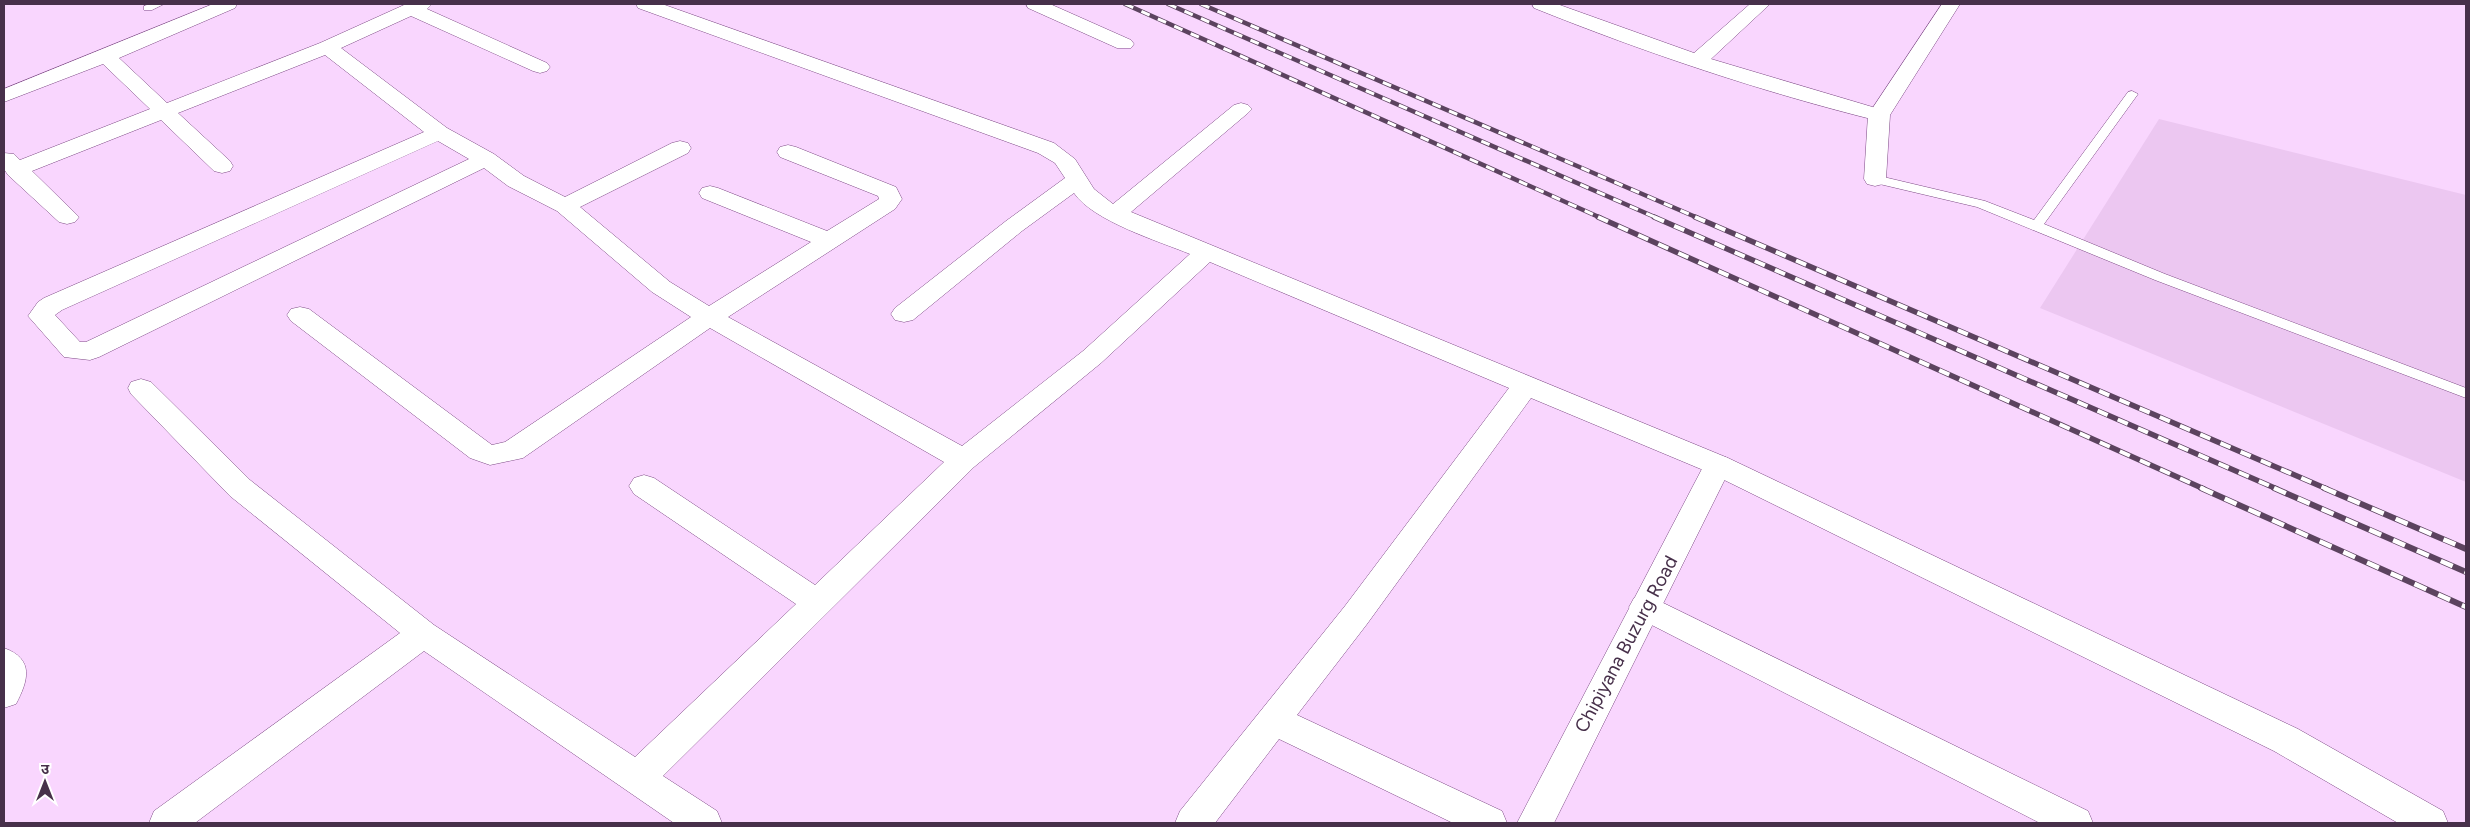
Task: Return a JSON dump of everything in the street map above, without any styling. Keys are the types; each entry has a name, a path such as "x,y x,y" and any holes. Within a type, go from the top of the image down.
{"street":[{"path":"4,96 106,56 228,4"},
{"path":"645,4 1046,148 1070,164 1087,196 1115,214 1208,251 1718,465 2286,740 2430,823"},
{"path":"1035,4 1124,44"},
{"path":"1541,4 1574,18 1698,60 1879,115"},
{"path":"1574,18 1593,4"},
{"path":"1698,60 1761,4"},
{"path":"1875,179 1879,115 1951,4"},
{"path":"67,217 10,163 164,111 327,47 417,7 540,67"},
{"path":"327,47 439,134 486,159 516,181 565,206 661,287 709,317 964,460"},
{"path":"106,56 222,166"},
{"path":"1115,214 1241,109"},
{"path":"439,134 70,296 47,308 41,316 72,351 90,351 486,159"},
{"path":"565,206 680,148"},
{"path":"300,315 480,451 490,455 513,451 709,317 830,241 887,204 891,199 888,192 788,152"},
{"path":"904,314 1014,226 1077,180"},
{"path":"710,193 830,241"},
{"path":"637,778 964,460 1092,357 1208,251"},
{"path":"1193,823 1356,615 1526,385"},
{"path":"141,388 240,488 424,634 704,823"},
{"name":"Chipiyana Buzurg Road","path":"1535,823 1718,465"},
{"path":"644,486 817,602"},
{"path":"1645,607 2076,823"},
{"path":"167,823 424,634"},
{"path":"4,662 11,672 9,685 4,694"},
{"path":"1274,720 1489,823"}],"lane":[{"path":"148,8 159,4"},
{"path":"2037,225 2132,94"},
{"path":"1875,179 1981,204 2037,225 2160,278 2466,394"}],"shaded area":[{"path":"2159,119 2466,195 2466,482 2040,308"}],"railway":[{"path":"1125,4 1601,218"},
{"path":"1168,4 1657,218"},
{"path":"1201,4 1698,218"},
{"path":"1598,217 2204,489"},
{"path":"1654,217 2277,489"},
{"path":"1695,217 2327,489"},
{"path":"2201,488 2466,607"},
{"path":"2274,488 2466,572"},
{"path":"2324,488 2466,549"}]}
